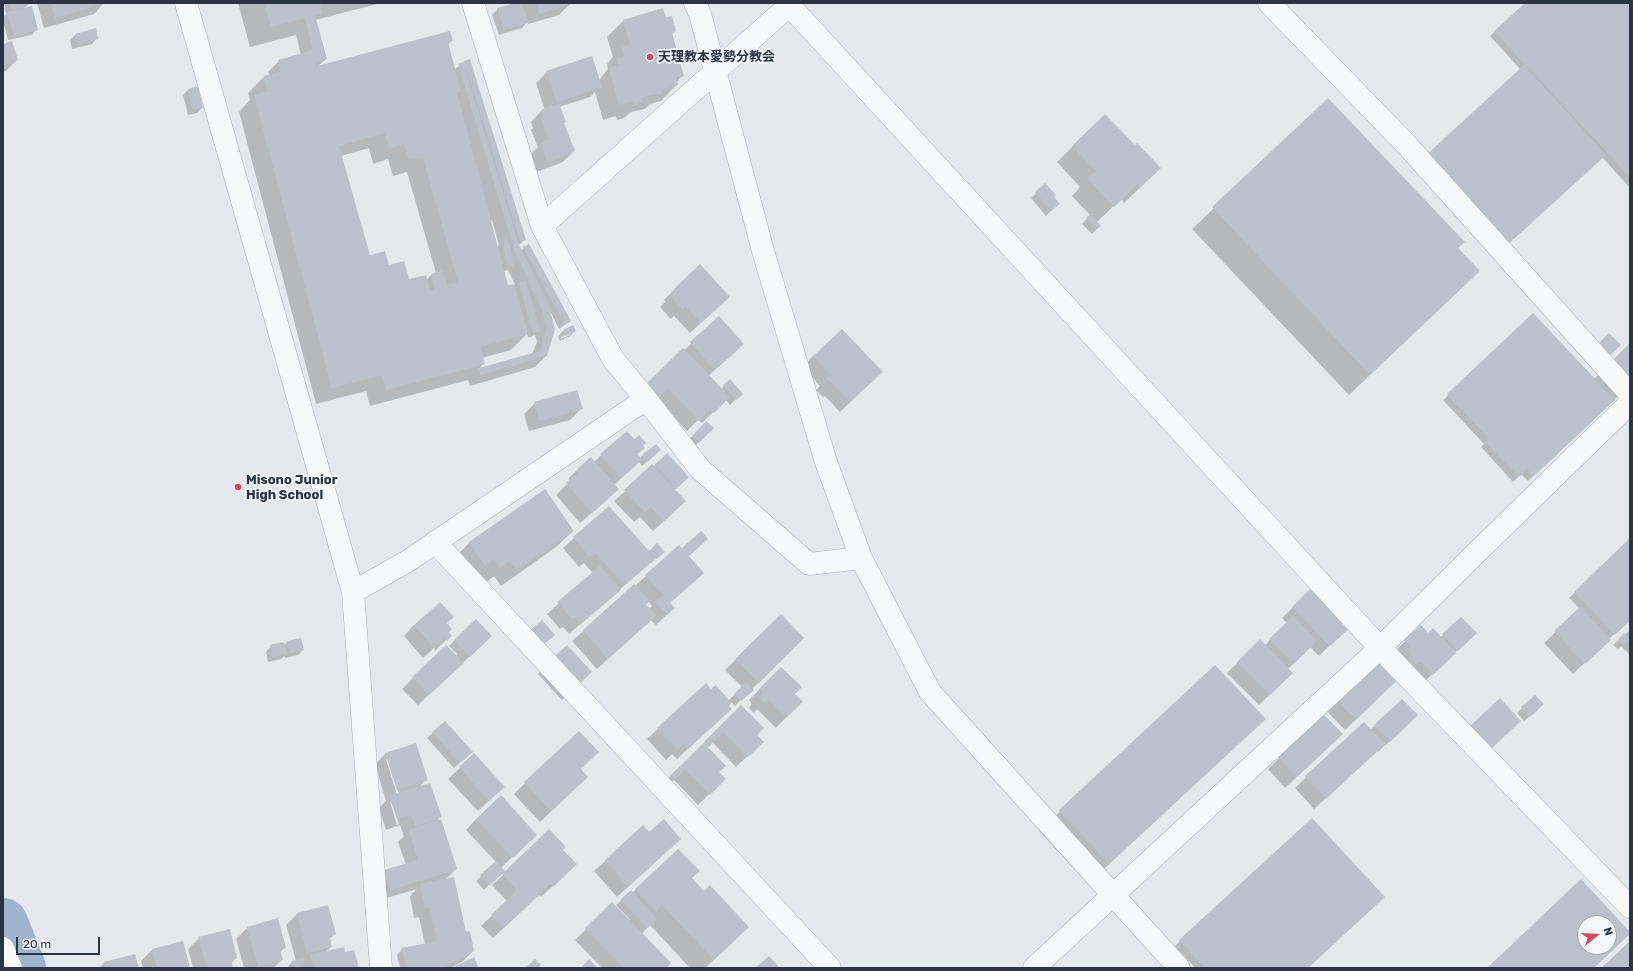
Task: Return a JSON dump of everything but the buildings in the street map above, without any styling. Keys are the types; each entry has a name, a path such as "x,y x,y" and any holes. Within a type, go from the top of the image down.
{"street":[{"path":"186,3 353,592 381,968"},
{"path":"473,3 542,226 612,359 646,399 700,469 809,564 861,558"},
{"path":"695,3 700,14 763,251 824,455 861,558 930,692 1179,968"},
{"path":"1269,3 1405,143 1630,394"},
{"path":"542,226 790,4 1380,648 1630,907"},
{"path":"353,592 408,561 646,399"},
{"path":"1034,968 1114,896 1380,648 1479,549 1630,403"},
{"path":"435,542 830,968"},
{"path":"3,948 11,968"}],"waterway":[{"path":"3,923 21,968"}],"place":[{"name":"天理教本愛勢分教会","path":"650,57"},
{"name":"Misono Junior High School","path":"238,487"}]}
